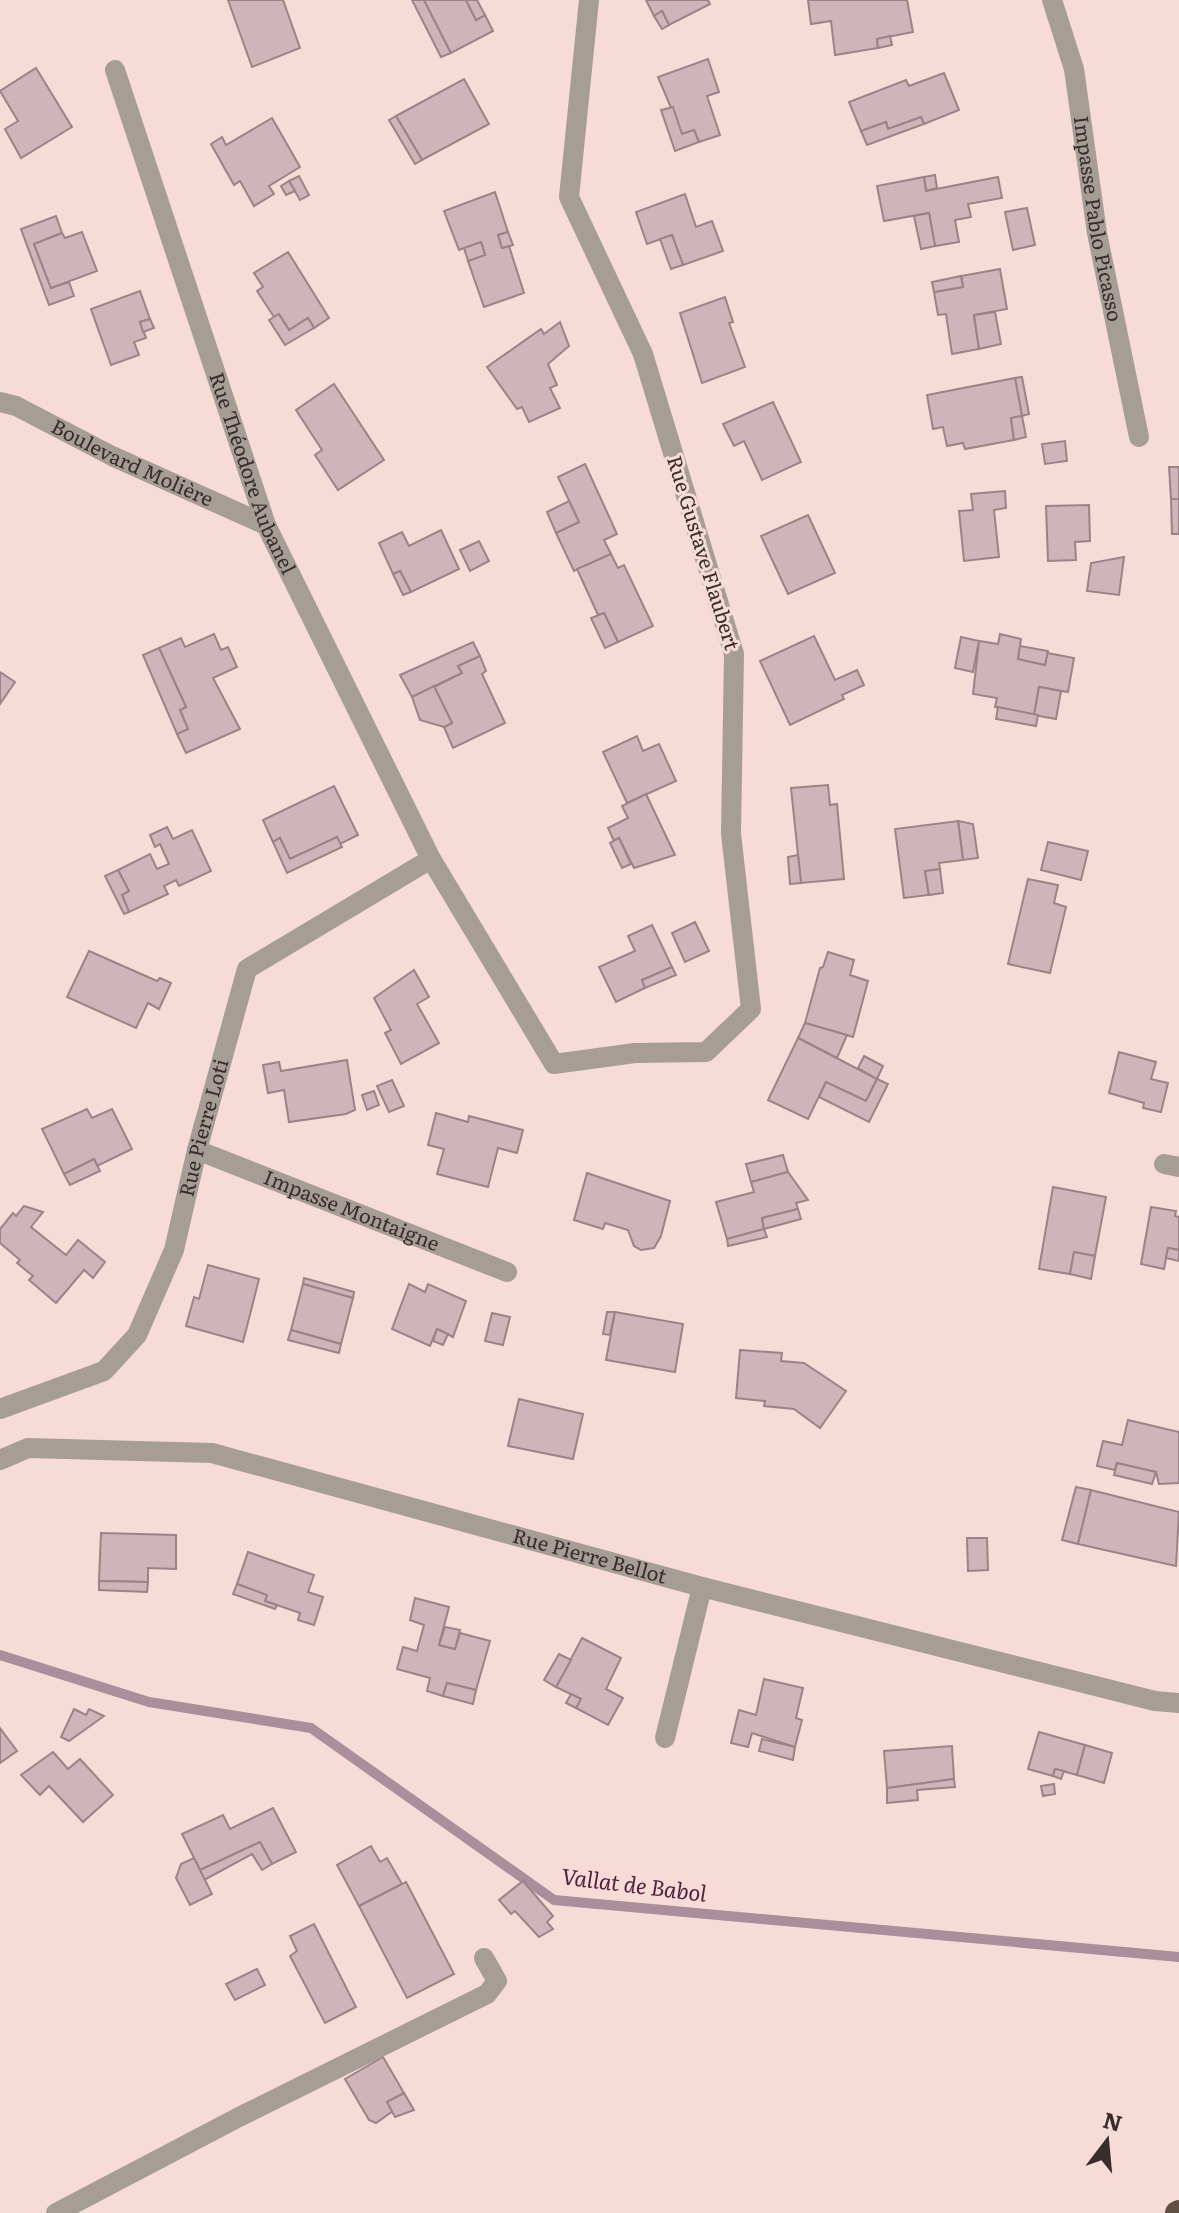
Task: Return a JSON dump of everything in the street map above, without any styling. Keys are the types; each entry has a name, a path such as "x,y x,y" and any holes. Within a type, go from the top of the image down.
{"street":[{"name":"Rue Gustave Flaubert","path":"431,859 554,1064 635,1053 706,1052 751,1009 731,834 734,654 643,354 569,197 589,0"},
{"name":"Impasse Pablo Picasso","path":"1052,0 1074,69 1097,233 1139,437"},
{"name":"Rue Théodore Aubanel","path":"115,70 266,525 431,859"},
{"name":"Boulevard Molière","path":"0,402 16,406 112,456 266,525"},
{"name":"Rue Pierre Loti","path":"0,1409 51,1393 104,1371 137,1335 174,1250 197,1150 247,969 431,859"},
{"name":"Impasse Montaigne","path":"197,1150 507,1272"},
{"name":"Rue Pierre Bellot","path":"0,1460 28,1448 212,1453 702,1587 1155,1701 1179,1703"},
{"path":"665,1738 702,1587"},
{"path":"56,2213 239,2117 487,1994 497,1981 484,1958"}],"building":[{"path":"228,0 283,0 300,48 252,67"},
{"path":"412,0 424,0 451,53 441,57"},
{"path":"424,0 466,0 476,20 485,15 493,31 451,53"},
{"path":"466,0 477,0 485,15 476,20"},
{"path":"646,0 708,0 710,4 669,25 662,11 654,16"},
{"path":"808,0 907,0 913,32 877,39 878,48 835,55 831,21 811,24"},
{"path":"662,11 669,25 662,29 654,16"},
{"path":"890,36 892,45 878,48 877,39"},
{"path":"708,59 719,92 707,96 720,135 699,142 694,130 682,134 658,77"},
{"path":"36,68 72,127 21,158 5,129 18,121 0,91"},
{"path":"944,73 959,110 924,124 921,117 888,129 886,122 861,131 849,102 906,80 909,86"},
{"path":"464,79 489,124 422,160 396,116"},
{"path":"673,107 682,134 694,130 699,142 675,151 661,110"},
{"path":"396,116 422,160 415,164 389,120"},
{"path":"921,117 924,124 867,145 861,131 886,122 888,129"},
{"path":"272,118 300,167 269,186 274,194 254,206 240,181 234,185 211,144 222,137 226,145"},
{"path":"935,175 937,188 926,191 924,177"},
{"path":"299,176 309,195 300,200 289,181"},
{"path":"924,177 926,191 998,177 1002,198 968,204 971,217 955,220 959,242 935,246 929,213 884,221 877,186"},
{"path":"289,181 295,191 286,195 281,186"},
{"path":"495,192 508,232 498,235 502,248 509,246 524,293 484,307 468,261 485,255 481,242 459,250 444,211"},
{"path":"685,194 696,227 712,221 723,251 683,265 672,235 647,244 636,212"},
{"path":"1027,208 1035,245 1013,250 1005,212"},
{"path":"929,213 935,246 921,249 914,216"},
{"path":"56,216 62,233 34,244 51,288 69,282 74,296 49,305 21,229"},
{"path":"82,232 97,271 51,288 34,244 62,233 65,238"},
{"path":"508,232 513,245 502,248 498,235"},
{"path":"672,235 683,265 671,269 660,239"},
{"path":"481,242 485,255 468,261 464,248"},
{"path":"288,252 329,318 314,328 308,318 289,330 279,314 274,317 257,291 263,287 254,273"},
{"path":"1000,269 1007,309 974,315 979,349 952,354 946,314 938,315 934,292 963,287 961,276"},
{"path":"961,276 963,287 934,292 932,282"},
{"path":"140,291 150,319 140,322 146,338 134,342 139,355 111,365 91,309"},
{"path":"725,297 733,322 729,323 745,367 702,383 680,313"},
{"path":"995,312 1001,344 979,349 974,315"},
{"path":"279,314 289,330 308,318 314,328 285,345 269,320"},
{"path":"150,319 154,328 143,332 140,322"},
{"path":"560,322 569,346 548,364 557,385 550,388 560,408 529,422 522,407 517,409 487,367 541,329 544,334"},
{"path":"1022,377 1029,414 1022,416 1015,378"},
{"path":"1015,378 1022,416 1011,418 1014,440 965,449 963,443 947,446 943,427 933,429 927,395"},
{"path":"334,384 384,460 338,490 315,455 322,450 296,410"},
{"path":"773,402 801,462 762,480 744,441 734,446 723,424"},
{"path":"1022,416 1026,437 1014,440 1011,418"},
{"path":"1065,441 1067,461 1045,464 1042,444"},
{"path":"585,464 617,534 604,540 611,554 574,571 556,533 579,522 558,477"},
{"path":"1169,467 1179,467 1179,499 1171,499"},
{"path":"1005,491 1006,508 994,510 999,557 964,561 959,511 973,510 971,494"},
{"path":"1171,499 1179,499 1179,534 1172,534"},
{"path":"569,501 579,522 556,533 547,512"},
{"path":"1089,505 1090,541 1075,542 1076,560 1048,561 1046,506"},
{"path":"808,515 835,573 788,594 761,536"},
{"path":"441,530 459,569 411,592 400,571 393,574 379,543 402,532 409,546"},
{"path":"479,541 489,561 470,571 460,550"},
{"path":"611,554 618,568 624,565 653,626 618,642 604,613 598,615 577,569"},
{"path":"1124,557 1119,595 1087,591 1091,563"},
{"path":"400,571 411,592 403,595 393,574"},
{"path":"604,613 618,642 605,648 591,618"},
{"path":"214,634 221,650 228,647 237,667 213,678 240,729 186,753 177,734 188,729 180,710 186,707 159,648 181,638 185,647"},
{"path":"1000,634 1021,639 1018,659 1045,665 1047,653 1074,658 1068,692 1039,687 1034,715 995,707 997,698 973,694 979,641 998,644"},
{"path":"814,636 835,680 857,670 864,685 842,695 844,699 790,725 760,661"},
{"path":"961,637 979,641 973,672 955,668"},
{"path":"473,642 480,656 458,666 462,673 412,697 400,675"},
{"path":"1020,646 1048,651 1045,665 1018,659"},
{"path":"159,648 186,707 180,710 188,729 177,734 143,655"},
{"path":"480,656 486,671 482,674 505,723 453,748 444,727 452,723 434,687 462,673 458,666"},
{"path":"0,672 15,682 0,704"},
{"path":"434,686 452,723 444,727 420,720 412,697"},
{"path":"1039,687 1061,691 1056,719 1034,715"},
{"path":"998,707 1038,715 1036,726 996,719"},
{"path":"637,736 643,751 659,744 676,781 627,803 603,752"},
{"path":"828,785 830,805 837,804 844,879 801,883 791,788"},
{"path":"334,786 358,835 340,844 337,837 290,859 280,838 273,842 263,820"},
{"path":"646,794 675,855 634,868 619,838 614,841 608,828 628,818 622,806"},
{"path":"958,821 973,824 978,858 963,860"},
{"path":"958,821 963,860 939,863 940,869 925,871 929,895 904,898 895,829"},
{"path":"167,827 173,839 192,830 211,871 179,886 176,880 164,886 168,894 129,912 122,895 129,891 118,870 150,854 157,869 169,864 160,844 155,847 150,835"},
{"path":"337,837 342,847 287,873 273,842 280,838 290,859"},
{"path":"619,838 631,864 622,868 610,843"},
{"path":"1048,842 1088,851 1081,880 1041,870"},
{"path":"798,855 801,883 790,884 788,857"},
{"path":"940,869 943,893 929,895 925,871"},
{"path":"118,870 129,891 122,895 129,912 124,914 105,876"},
{"path":"1028,879 1058,885 1054,903 1066,907 1050,973 1008,964"},
{"path":"695,922 709,951 685,962 672,933"},
{"path":"652,925 672,967 642,980 645,988 616,1002 599,967 635,951 628,936"},
{"path":"89,951 157,981 160,978 171,983 159,1009 148,1003 136,1028 67,997"},
{"path":"828,952 854,960 850,975 868,981 853,1037 805,1023 820,968"},
{"path":"672,967 676,975 645,988 642,980"},
{"path":"414,970 429,997 417,1004 439,1043 401,1064 385,1033 391,1030 374,998"},
{"path":"805,1023 847,1035 837,1058 798,1038"},
{"path":"798,1038 877,1079 866,1101 826,1082 808,1119 768,1100"},
{"path":"1119,1052 1156,1062 1151,1079 1168,1083 1161,1112 1143,1108 1144,1103 1109,1093"},
{"path":"864,1056 883,1066 877,1079 858,1068"},
{"path":"347,1060 355,1110 346,1114 289,1122 284,1090 268,1093 263,1065 279,1062 281,1071"},
{"path":"877,1079 888,1084 869,1122 819,1097 826,1082 866,1101"},
{"path":"392,1080 404,1106 389,1112 377,1086"},
{"path":"374,1091 379,1105 367,1110 362,1095"},
{"path":"87,1109 92,1118 112,1109 132,1149 97,1166 94,1159 64,1174 42,1129"},
{"path":"436,1113 468,1122 469,1116 523,1130 517,1153 498,1148 488,1187 437,1174 444,1149 428,1145"},
{"path":"783,1155 788,1172 751,1182 746,1164"},
{"path":"94,1159 100,1171 70,1185 64,1174"},
{"path":"788,1172 808,1200 796,1203 798,1209 762,1218 764,1229 727,1239 716,1202 754,1192 751,1182"},
{"path":"587,1173 670,1201 661,1236 654,1248 641,1250 634,1246 628,1230 605,1223 603,1229 574,1220"},
{"path":"1053,1187 1106,1197 1095,1256 1074,1252 1070,1274 1039,1269"},
{"path":"24,1206 43,1212 31,1227 66,1255 78,1240 105,1262 93,1278 84,1270 56,1303 29,1280 33,1276 0,1243 0,1229 13,1213 16,1216"},
{"path":"1151,1207 1176,1211 1175,1216 1179,1217 1179,1250 1168,1248 1164,1269 1141,1264"},
{"path":"798,1209 801,1219 764,1229 762,1218"},
{"path":"764,1229 767,1237 728,1246 727,1239"},
{"path":"1168,1248 1179,1250 1179,1261 1166,1258"},
{"path":"1074,1252 1095,1256 1091,1279 1070,1274"},
{"path":"208,1265 259,1279 243,1342 186,1326 194,1297 199,1299"},
{"path":"304,1278 354,1292 353,1298 303,1284"},
{"path":"303,1284 353,1298 341,1344 291,1330"},
{"path":"409,1284 425,1292 428,1284 466,1301 453,1337 437,1329 430,1346 392,1329"},
{"path":"607,1312 615,1312 610,1335 603,1334"},
{"path":"615,1312 683,1324 675,1372 606,1360"},
{"path":"492,1313 510,1317 503,1345 485,1341"},
{"path":"437,1329 448,1334 443,1345 433,1341"},
{"path":"291,1330 341,1344 339,1353 288,1340"},
{"path":"740,1350 782,1353 781,1361 804,1363 846,1391 820,1428 794,1409 764,1406 765,1401 736,1398"},
{"path":"519,1399 583,1414 573,1459 508,1446"},
{"path":"1128,1420 1179,1432 1179,1483 1159,1484 1156,1472 1117,1463 1115,1470 1097,1466 1103,1441 1122,1445"},
{"path":"1117,1463 1156,1472 1152,1484 1114,1475"},
{"path":"1076,1487 1091,1490 1078,1544 1062,1540"},
{"path":"1091,1490 1179,1512 1176,1566 1078,1544"},
{"path":"101,1533 176,1535 176,1569 148,1568 148,1582 99,1581"},
{"path":"967,1538 987,1538 988,1570 968,1571"},
{"path":"248,1552 314,1575 308,1592 323,1597 314,1625 298,1620 300,1613 265,1601 267,1595 237,1584"},
{"path":"99,1581 148,1582 147,1592 99,1590"},
{"path":"237,1584 267,1595 265,1601 277,1605 275,1609 233,1594"},
{"path":"415,1598 449,1607 439,1645 455,1649 460,1633 490,1641 476,1690 447,1683 443,1696 427,1691 430,1678 397,1669 403,1647 417,1651 424,1625 410,1620"},
{"path":"445,1627 460,1630 455,1649 439,1645"},
{"path":"582,1638 621,1658 606,1689 623,1698 608,1725 576,1708 581,1699 556,1687"},
{"path":"559,1654 571,1660 556,1687 544,1680"},
{"path":"764,1679 803,1688 796,1718 802,1720 795,1747 752,1733 748,1747 731,1743 739,1710 756,1715"},
{"path":"447,1683 476,1690 473,1704 443,1696"},
{"path":"571,1694 581,1699 576,1708 566,1703"},
{"path":"74,1709 86,1715 89,1709 104,1716 69,1741 61,1737"},
{"path":"0,1728 17,1751 0,1763"},
{"path":"1039,1732 1085,1745 1077,1775 1055,1769 1053,1776 1028,1769"},
{"path":"762,1739 795,1747 793,1760 759,1751"},
{"path":"1085,1745 1112,1753 1104,1783 1077,1775"},
{"path":"952,1746 954,1779 887,1788 884,1751"},
{"path":"53,1752 68,1769 80,1759 113,1795 83,1822 49,1786 40,1795 21,1775"},
{"path":"1055,1769 1064,1771 1061,1779 1053,1776"},
{"path":"954,1779 955,1787 917,1790 918,1800 887,1803 887,1788"},
{"path":"1054,1784 1055,1794 1043,1796 1041,1786"},
{"path":"273,1808 296,1852 272,1864 260,1842 200,1870 182,1834 223,1815 230,1829"},
{"path":"260,1842 272,1864 262,1870 252,1854 204,1880 200,1870"},
{"path":"371,1846 380,1862 387,1858 402,1884 359,1906 337,1865"},
{"path":"194,1858 212,1894 190,1905 176,1878 181,1864"},
{"path":"523,1881 553,1916 547,1922 553,1929 539,1937 515,1911 511,1914 499,1900"},
{"path":"406,1882 454,1974 407,1998 359,1906"},
{"path":"314,1924 356,2007 325,2023 290,1956 297,1951 290,1936"},
{"path":"257,1969 265,1985 235,2000 226,1984"},
{"path":"383,2057 404,2093 387,2102 393,2111 376,2123 369,2120 345,2079"},
{"path":"404,2093 414,2110 395,2117 387,2102"}],"waterway":[{"name":"Vallat de Babol","path":"0,1655 149,1702 311,1728 554,1900 1179,1957"}]}
